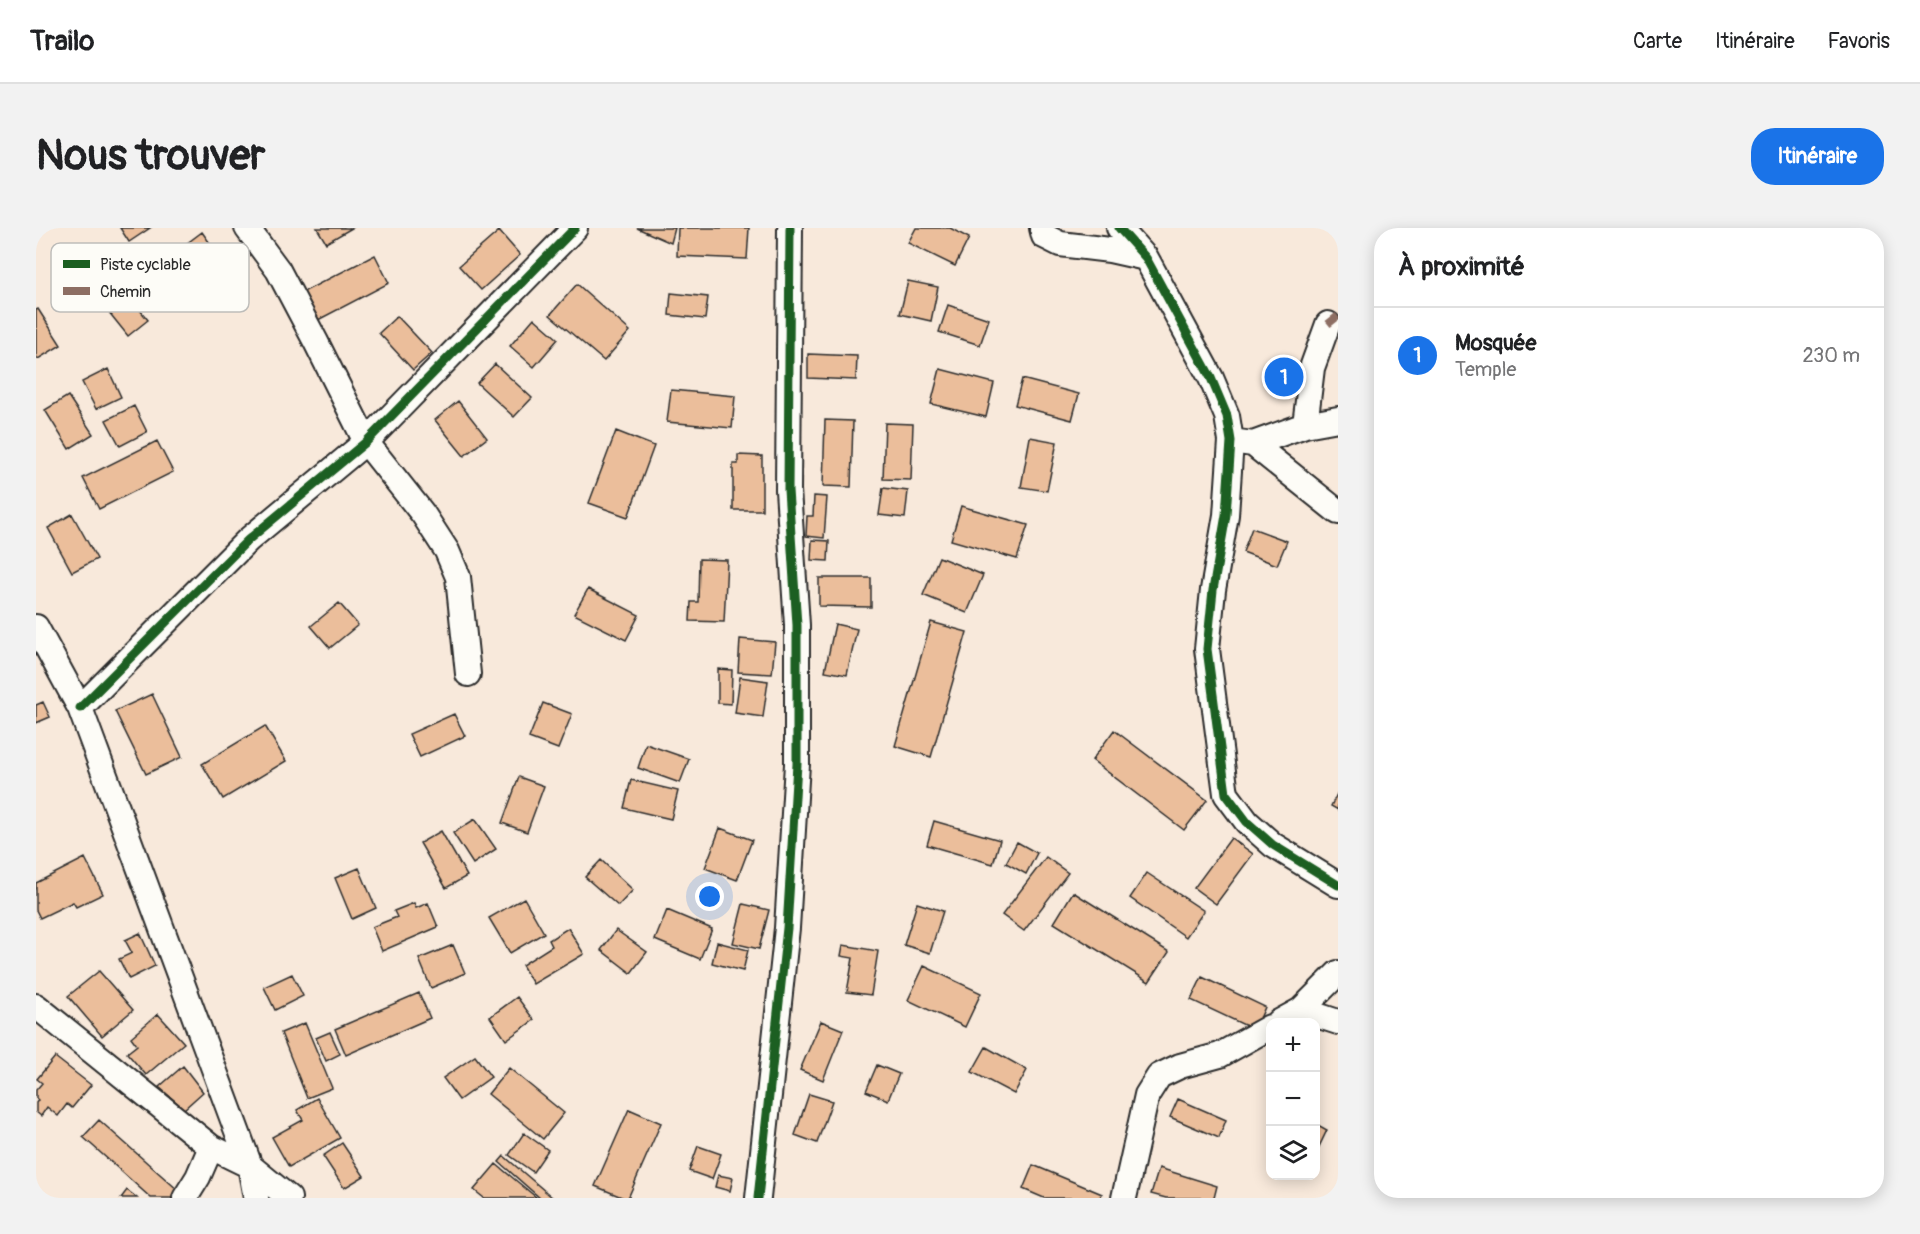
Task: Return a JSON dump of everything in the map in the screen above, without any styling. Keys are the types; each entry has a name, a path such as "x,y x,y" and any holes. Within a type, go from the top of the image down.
{"street":[{"path":"247,228 278,270 366,442 423,514 447,551 458,577 468,674"},
{"path":"80,708 248,540 366,442 575,228"},
{"path":"758,1198 787,928 797,764 797,625 788,490 790,228"},
{"path":"1042,228 1044,236 1060,244 1110,250 1146,258"},
{"path":"1119,228 1146,258 1211,378 1227,416 1242,442 1338,512"},
{"path":"1305,425 1312,368 1328,324"},
{"path":"1242,442 1305,425 1338,419"},
{"path":"1242,442 1213,590 1207,649 1226,794 1247,822 1273,845 1338,885"},
{"path":"36,627 80,708 250,1166 256,1198"},
{"path":"1287,1018 1301,1010 1338,973"},
{"path":"36,1006 211,1147 250,1166 289,1198"},
{"path":"1301,1010 1338,1022"},
{"path":"1124,1198 1146,1095 1159,1076 1180,1066 1220,1055 1266,1029"},
{"path":"184,1198 198,1177 211,1147"}],"building":[{"path":"120,228 150,228 129,242"},
{"path":"317,228 352,228 326,243"},
{"path":"637,228 675,228 671,243"},
{"path":"678,228 749,228 747,259 677,256"},
{"path":"916,228 950,228 969,238 955,266 908,243"},
{"path":"499,231 520,255 481,290 459,266"},
{"path":"202,232 210,243 187,243"},
{"path":"375,255 389,283 318,320 303,292"},
{"path":"908,281 938,287 931,321 900,314"},
{"path":"577,284 630,331 604,361 550,315"},
{"path":"671,293 708,297 705,319 669,315"},
{"path":"948,305 989,319 980,345 939,332"},
{"path":"38,309 61,345 38,359 36,356 36,310"},
{"path":"109,312 142,312 148,320 128,336"},
{"path":"397,316 432,353 413,370 379,333"},
{"path":"534,318 558,339 534,367 510,346"},
{"path":"808,354 857,356 856,380 808,378"},
{"path":"495,364 532,398 514,417 477,383"},
{"path":"108,369 121,397 96,409 82,382"},
{"path":"940,369 994,383 986,417 931,404"},
{"path":"1022,379 1079,394 1072,420 1015,405"},
{"path":"671,390 735,396 732,428 667,422"},
{"path":"68,396 93,434 69,449 45,410"},
{"path":"458,401 487,438 464,456 435,420"},
{"path":"134,406 147,432 120,446 106,420"},
{"path":"825,420 853,421 851,487 823,486"},
{"path":"885,423 913,424 911,480 883,479"},
{"path":"616,431 654,446 628,517 589,503"},
{"path":"1030,437 1057,442 1047,491 1021,487"},
{"path":"157,441 173,472 99,509 83,478"},
{"path":"738,455 762,456 762,510 733,510 733,464 738,464"},
{"path":"883,488 908,491 905,518 879,515"},
{"path":"814,496 827,497 824,538 806,536 807,516 813,516"},
{"path":"961,506 1028,525 1017,559 951,540"},
{"path":"72,514 97,559 72,572 48,528"},
{"path":"1252,528 1287,541 1277,565 1243,552"},
{"path":"812,540 829,541 828,561 811,560"},
{"path":"939,557 983,575 967,613 923,595"},
{"path":"699,559 727,560 724,622 690,621 691,602 698,602"},
{"path":"819,578 871,578 871,607 819,606"},
{"path":"588,589 639,615 626,640 574,614"},
{"path":"339,603 358,625 330,648 311,626"},
{"path":"931,622 967,632 931,757 895,746"},
{"path":"835,624 857,629 847,675 825,671"},
{"path":"740,639 775,642 772,674 738,672"},
{"path":"718,669 732,670 731,704 718,703"},
{"path":"740,677 768,681 763,717 735,713"},
{"path":"152,694 182,757 146,774 115,711"},
{"path":"43,702 50,717 36,723 36,705"},
{"path":"543,703 572,714 558,749 529,738"},
{"path":"454,714 465,736 420,757 409,734"},
{"path":"265,726 286,761 223,799 202,764"},
{"path":"1114,730 1207,800 1184,830 1092,760"},
{"path":"646,744 689,759 680,783 638,768"},
{"path":"519,777 544,786 527,832 502,823"},
{"path":"631,780 678,791 671,819 624,808"},
{"path":"1338,792 1338,810 1331,806"},
{"path":"475,819 496,849 473,864 453,833"},
{"path":"934,821 1000,840 993,864 927,845"},
{"path":"720,828 752,840 737,880 705,868"},
{"path":"441,831 467,876 446,888 420,843"},
{"path":"1231,838 1253,854 1216,904 1194,888"},
{"path":"1017,842 1037,853 1026,874 1006,863"},
{"path":"1046,857 1068,873 1024,931 1002,915"},
{"path":"85,858 103,894 76,907 73,902 40,918 36,910 36,883"},
{"path":"601,860 633,890 618,906 585,877"},
{"path":"359,868 376,908 352,919 335,878"},
{"path":"1147,873 1204,911 1186,937 1130,898"},
{"path":"1073,892 1169,952 1149,982 1054,923"},
{"path":"524,898 544,933 510,953 489,918"},
{"path":"414,903 416,908 428,903 438,927 382,951 372,927 397,917 394,911"},
{"path":"917,903 943,911 930,953 904,945"},
{"path":"743,904 769,910 759,949 733,943"},
{"path":"667,910 712,929 700,959 655,940"},
{"path":"568,928 584,954 533,984 522,965 552,946 549,940"},
{"path":"616,930 647,952 631,973 601,950"},
{"path":"140,933 155,966 129,979 119,959 132,953 125,940"},
{"path":"717,942 748,950 743,971 712,963"},
{"path":"453,945 465,973 431,988 419,959"},
{"path":"843,945 878,951 871,995 847,992 853,958 841,956"},
{"path":"924,966 981,993 965,1027 908,1000"},
{"path":"99,971 133,1010 102,1036 68,996"},
{"path":"292,974 303,996 275,1010 264,987"},
{"path":"1202,977 1265,1007 1255,1030 1191,1000"},
{"path":"419,993 430,1018 346,1055 335,1029"},
{"path":"517,997 534,1020 506,1040 490,1017"},
{"path":"158,1014 184,1043 146,1075 127,1053 137,1045 131,1037"},
{"path":"821,1021 843,1030 823,1080 800,1070"},
{"path":"305,1023 332,1088 307,1098 281,1033"},
{"path":"330,1032 340,1054 326,1061 316,1038"},
{"path":"986,1047 1027,1070 1014,1094 972,1072"},
{"path":"475,1056 491,1077 459,1100 443,1078"},
{"path":"55,1057 91,1085 72,1108 67,1104 58,1116 47,1107 41,1116 36,1112 38,1100 36,1090 42,1083 37,1079"},
{"path":"877,1065 899,1074 888,1100 866,1091"},
{"path":"183,1066 203,1092 184,1109 159,1087"},
{"path":"509,1068 564,1113 543,1139 488,1094"},
{"path":"809,1094 832,1101 817,1143 795,1135"},
{"path":"317,1098 340,1138 289,1167 272,1137 303,1120 297,1110"},
{"path":"1178,1099 1226,1120 1219,1138 1170,1117"},
{"path":"629,1109 661,1123 628,1198 624,1198 595,1186"},
{"path":"99,1120 179,1191 172,1198 151,1198 83,1137"},
{"path":"1320,1126 1327,1130 1320,1145"},
{"path":"524,1133 548,1150 533,1172 509,1155"},
{"path":"342,1143 364,1176 344,1188 323,1156"},
{"path":"698,1146 721,1154 712,1179 689,1171"},
{"path":"504,1156 553,1198 540,1198 499,1162"},
{"path":"496,1164 537,1198 484,1198 474,1190"},
{"path":"1033,1165 1102,1194 1100,1198 1044,1198 1023,1189"},
{"path":"1159,1168 1217,1186 1214,1198 1166,1198 1151,1194"},
{"path":"718,1175 733,1178 730,1191 715,1187"},
{"path":"127,1190 137,1198 121,1198"}],"marked path":[{"path":"1328,324 1338,316"}],"cycle path":[{"path":"80,708 248,540 366,442 575,228"},
{"path":"758,1198 787,928 797,764 797,625 788,490 790,228"},
{"path":"1119,228 1146,258 1211,378 1227,416 1231,441 1226,515 1213,590 1207,649 1226,794 1247,822 1273,845 1338,885"}],"place":[{"name":"Mosquée","path":"1284,377"}]}
